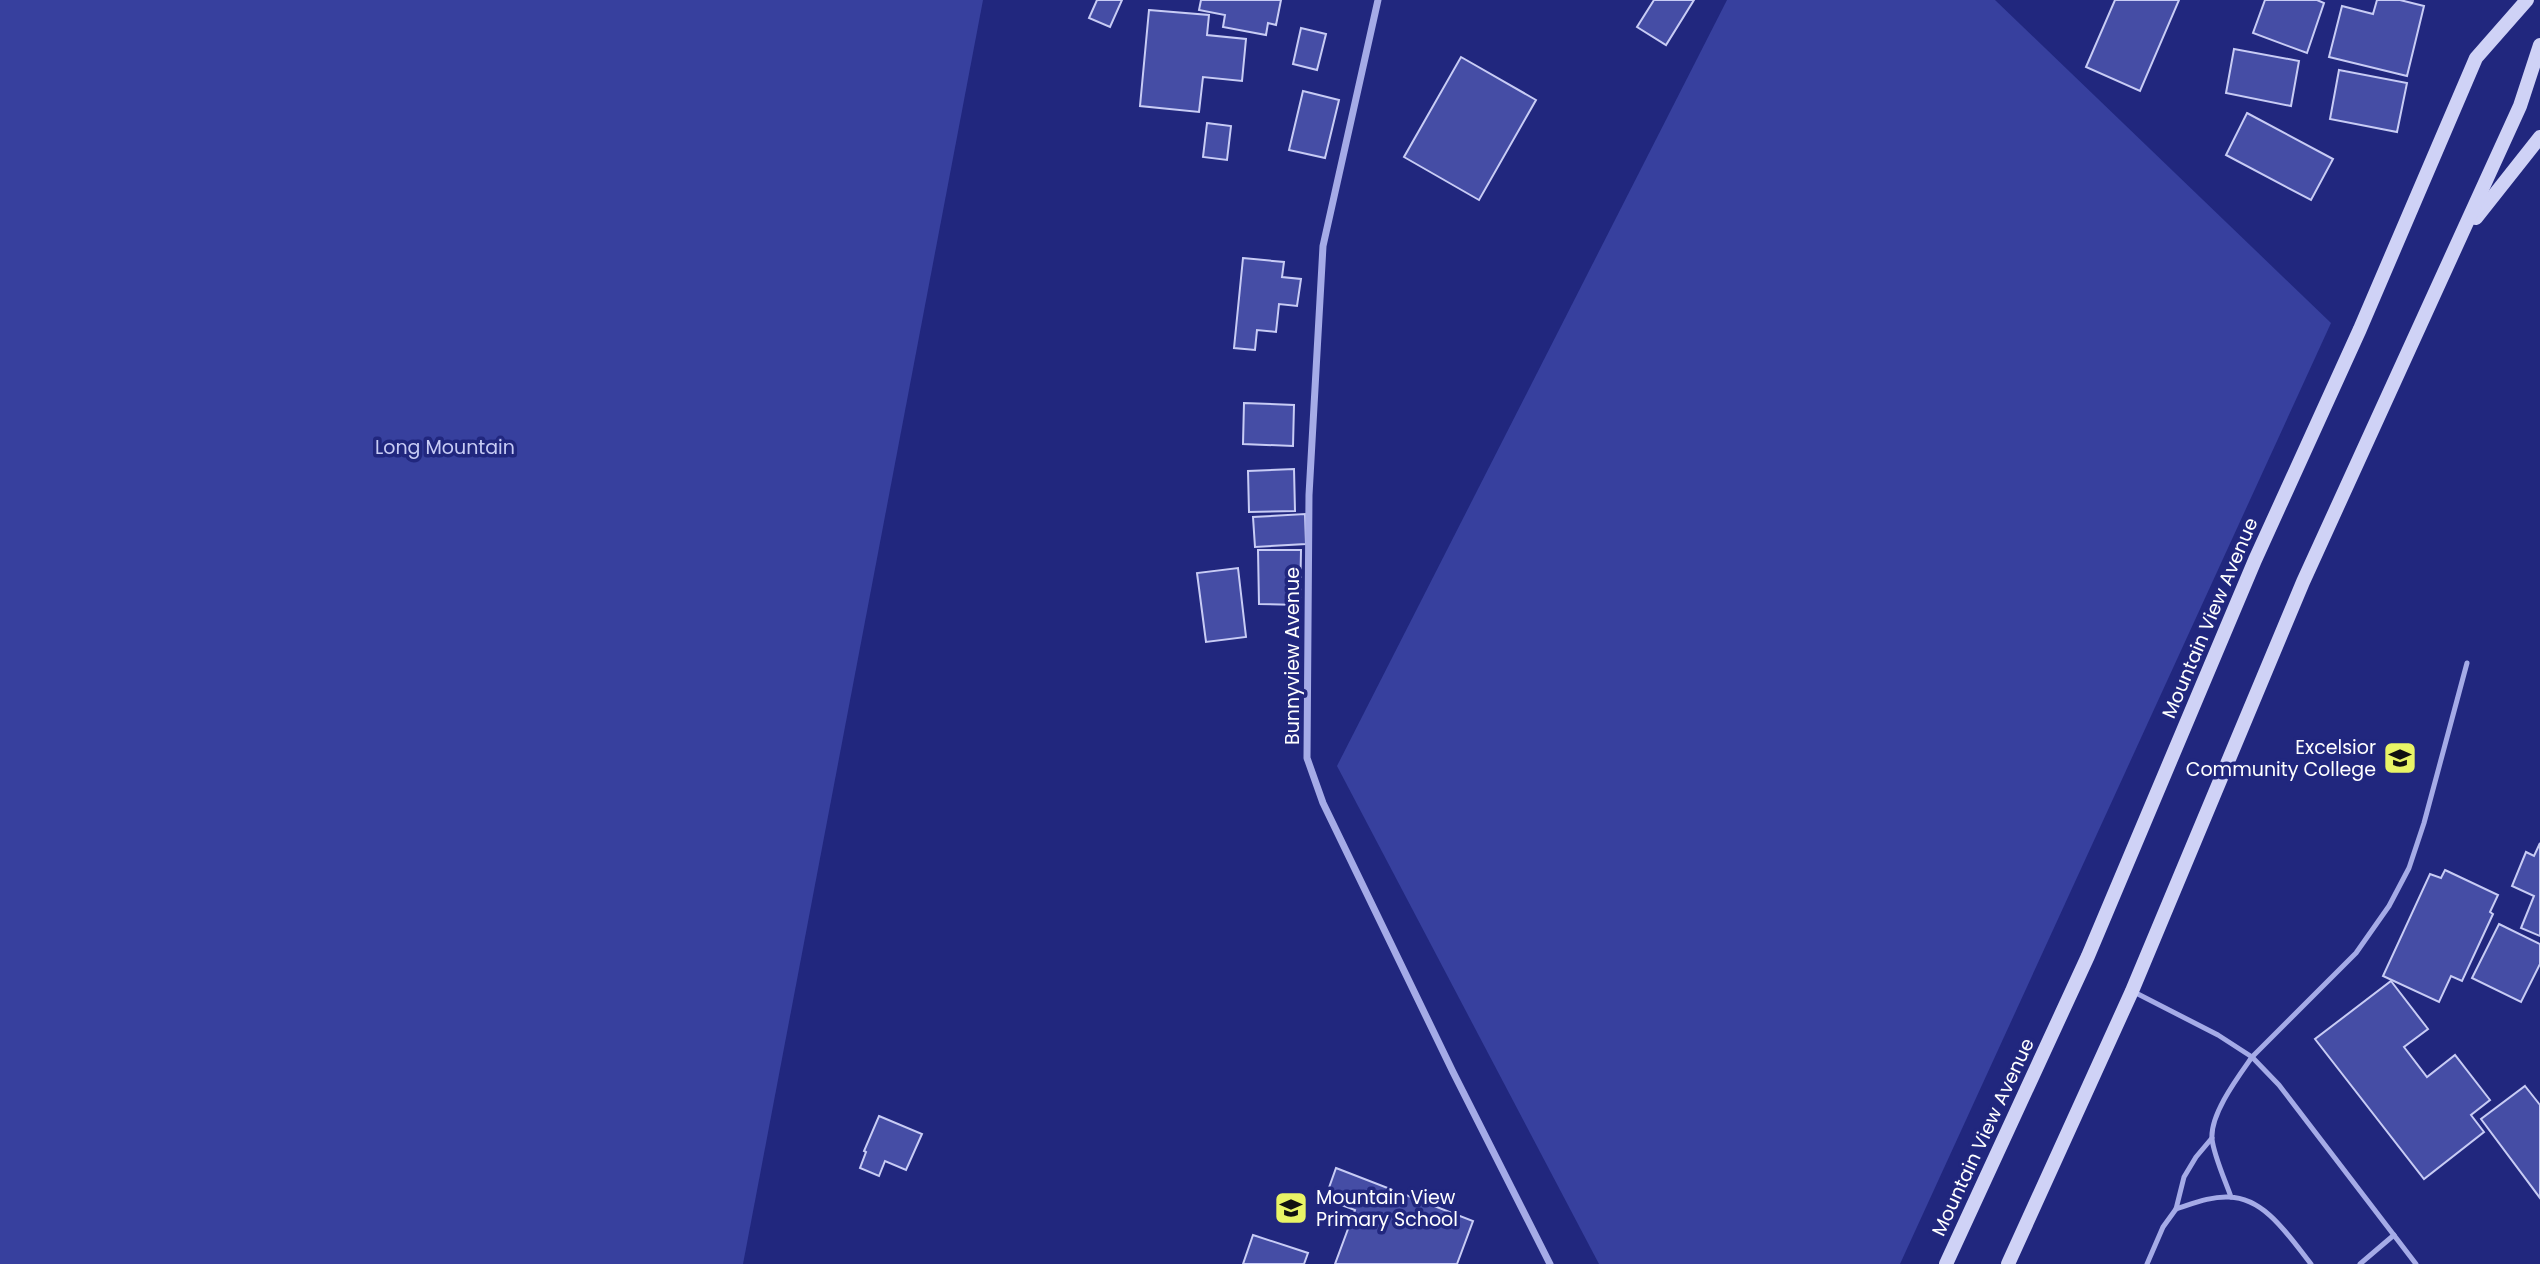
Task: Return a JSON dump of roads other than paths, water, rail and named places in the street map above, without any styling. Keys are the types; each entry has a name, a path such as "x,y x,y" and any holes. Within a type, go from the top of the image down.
{"main road":[{"name":"Mountain View Avenue","path":"1946,1264 2088,956 2255,560 2360,328 2476,58 2527,0"},
{"path":"2008,1264 2132,991 2303,582 2520,106 2540,45"},
{"path":"2461,237 2540,136"}],"street":[{"name":"Bunnyview Avenue","path":"1378,0 1323,246 1308,495 1307,758 1323,803 1453,1072 1550,1264"}],"lane":[{"path":"2147,1264 2163,1227 2176,1209 2184,1177 2212,1138 2217,1115 2239,1076 2252,1057 2356,953 2389,906 2409,869 2467,663"},
{"path":"2132,991 2218,1035 2252,1057 2280,1085 2416,1264"},
{"path":"2212,1138 2231,1197"},
{"path":"2176,1209 2214,1198 2231,1197 2246,1201 2265,1211 2311,1264"},
{"path":"2360,1264 2394,1235"}],"place":[{"name":"Excelsior Community College","path":"2400,758"},
{"name":"Mountain View Primary School","path":"1291,1208"}],"park label":[{"name":"Long Mountain","path":"445,447"}]}
